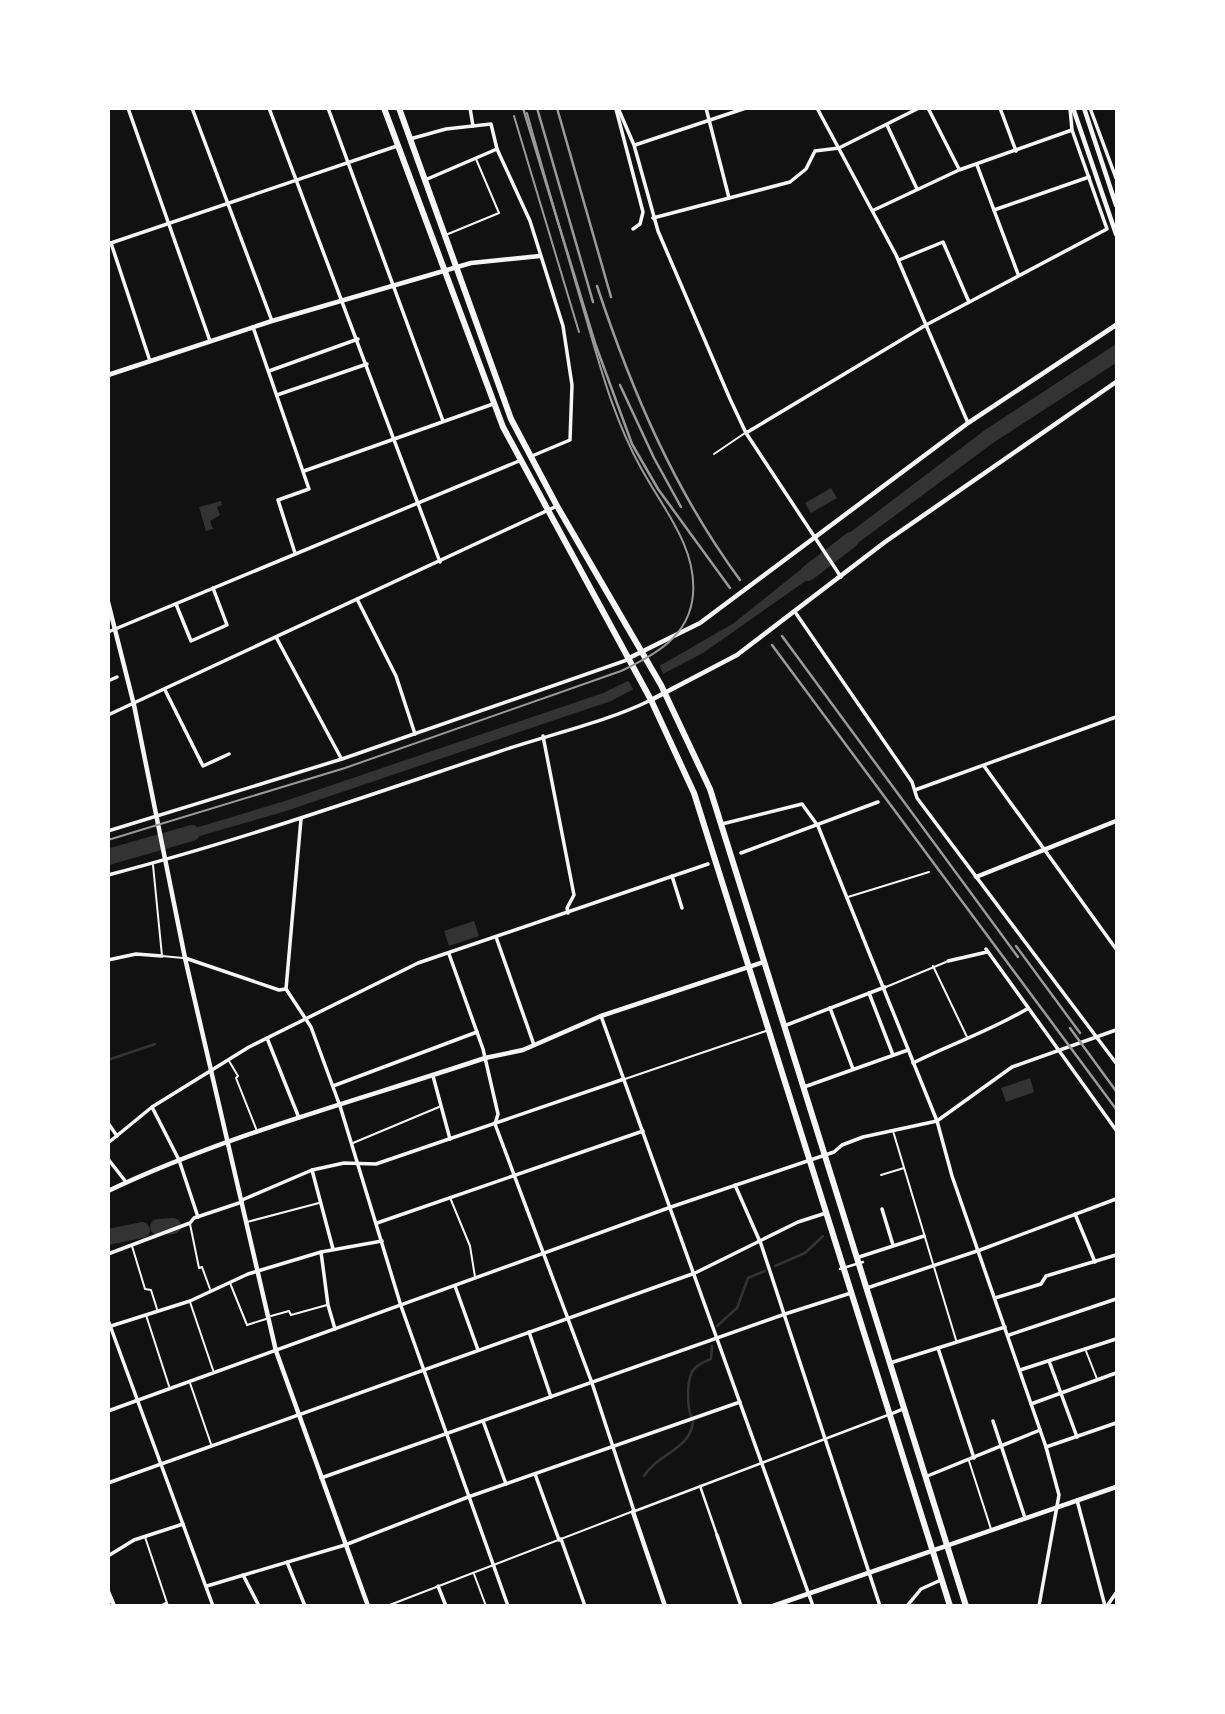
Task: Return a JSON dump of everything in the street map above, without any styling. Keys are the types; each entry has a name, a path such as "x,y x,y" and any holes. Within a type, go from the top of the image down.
{"highway":[{"path":"384,108 493,404 519,461 651,700 694,793 771,1029 950,1605"},
{"path":"399,108 499,388 530,457 661,685 695,752 722,824 855,1258 966,1605"}],"street":[{"path":"128,108 210,341"},
{"path":"192,108 272,321"},
{"path":"269,108 440,562"},
{"path":"328,108 443,421"},
{"path":"470,108 474,126"},
{"path":"617,108 634,145 653,218 746,433 841,577"},
{"path":"617,108 643,212 640,224 633,229"},
{"path":"706,108 730,198"},
{"path":"817,108 899,260 968,423"},
{"path":"653,218 790,182 806,169 815,151 839,148 919,108"},
{"path":"928,108 959,170"},
{"path":"1000,108 1016,151"},
{"path":"746,433 926,325 1107,229 1073,130 1071,108"},
{"path":"1071,108 1116,234"},
{"path":"1084,108 1116,205"},
{"path":"1090,108 1116,178"},
{"path":"634,145 742,109"},
{"path":"410,139 446,129 491,124 497,149 530,221 571,357 572,419 570,440 530,457"},
{"path":"887,125 917,189"},
{"path":"874,210 959,170 1073,130"},
{"path":"150,361 110,244 397,146"},
{"path":"425,180 497,149"},
{"path":"977,165 1019,275"},
{"path":"994,210 1089,177"},
{"path":"899,260 943,242 969,302"},
{"path":"108,375 392,285 484,261 512,261 540,256"},
{"path":"108,831 342,759 643,653 700,623 968,423 1116,325"},
{"path":"253,327 309,489 278,500 295,553"},
{"path":"269,371 358,339"},
{"path":"277,395 367,363"},
{"path":"108,875 301,819 543,736 627,712 666,695 737,655 1010,453 1116,382"},
{"path":"303,471 493,404"},
{"path":"108,632 519,461"},
{"path":"108,715 557,506"},
{"path":"176,604 191,641 228,625 213,588"},
{"path":"357,600 388,658 415,734"},
{"path":"108,602 134,705 185,958 276,1351 368,1605"},
{"path":"795,612 976,877 1116,1063"},
{"path":"276,637 342,759"},
{"path":"108,681 117,677"},
{"path":"165,690 203,766 229,754"},
{"path":"915,790 1116,718"},
{"path":"543,736 574,895 567,908 568,913"},
{"path":"984,766 1116,948"},
{"path":"741,853 878,802"},
{"path":"722,824 802,804 817,826 885,987 937,1121 952,1176 980,1250 1046,1447 1059,1495 1040,1605"},
{"path":"301,819 286,989 311,1027 333,1086 422,1370 508,1605"},
{"path":"976,877 1116,821"},
{"path":"108,1143 152,1107 228,1060 418,963 708,864"},
{"path":"672,876 682,908"},
{"path":"496,937 534,1045"},
{"path":"948,961 986,950 1116,1130"},
{"path":"108,960 136,954 162,956"},
{"path":"449,954 485,1058 498,1114 495,1124 592,1383 665,1605"},
{"path":"185,958 279,990 286,989"},
{"path":"108,1191 229,1142 485,1058 534,1045 601,1016 764,962"},
{"path":"783,1026 885,987"},
{"path":"869,993 892,1055"},
{"path":"830,1008 853,1069"},
{"path":"913,1063 967,1037 1000,1025 1027,1009"},
{"path":"601,1016 813,1605"},
{"path":"108,1411 735,1185 824,1156 842,1145 937,1121 1013,1067 1116,1030"},
{"path":"333,1086 477,1032"},
{"path":"267,1038 300,1119"},
{"path":"803,1087 908,1050"},
{"path":"433,1076 443,1105 439,1107 450,1139"},
{"path":"108,1254 190,1223 198,1217 312,1170 344,1163 376,1164 624,1079"},
{"path":"152,1107 179,1160 198,1217"},
{"path":"108,1124 117,1136"},
{"path":"377,1223 514,1178 643,1131"},
{"path":"108,1159 126,1182"},
{"path":"312,1170 333,1249"},
{"path":"735,1185 785,1314 880,1605"},
{"path":"865,1288 980,1250 1116,1199"},
{"path":"882,1209 893,1245"},
{"path":"108,1483 695,1273 798,1222 828,1212"},
{"path":"1076,1214 1095,1262"},
{"path":"855,1258 924,1236"},
{"path":"109,1327 190,1301 258,1271 333,1249 382,1241"},
{"path":"321,1252 328,1305 335,1330"},
{"path":"995,1298 1041,1284 1046,1276 1116,1255"},
{"path":"840,1269 863,1262"},
{"path":"455,1286 478,1350"},
{"path":"321,1478 785,1314 852,1293"},
{"path":"1008,1336 1116,1299"},
{"path":"108,1320 214,1605"},
{"path":"889,1363 1005,1327"},
{"path":"529,1332 551,1397"},
{"path":"1020,1370 1116,1339"},
{"path":"938,1348 974,1458"},
{"path":"1049,1361 1077,1437"},
{"path":"1031,1404 1115,1373"},
{"path":"206,1586 345,1545 468,1497 740,1402"},
{"path":"634,1512 903,1409"},
{"path":"483,1421 506,1484"},
{"path":"993,1421 1025,1518"},
{"path":"1046,1447 1116,1423"},
{"path":"924,1477 1040,1430"},
{"path":"535,1474 585,1605"},
{"path":"699,1486 741,1605"},
{"path":"773,1605 934,1552 1116,1487"},
{"path":"1077,1500 1106,1605"},
{"path":"108,1556 145,1536 183,1524"},
{"path":"286,1562 305,1605"},
{"path":"243,1574 259,1605"},
{"path":"907,1605 921,1589 942,1580"},
{"path":"438,1586 446,1605"},
{"path":"108,1592 114,1605"},
{"path":"1106,1605 1116,1593"}],"lane":[{"path":"443,236 499,213 476,158"},
{"path":"714,454 746,433"},
{"path":"153,864 162,956 185,958"},
{"path":"848,897 929,872"},
{"path":"885,987 948,961"},
{"path":"933,966 967,1037"},
{"path":"624,1079 771,1029"},
{"path":"228,1060 238,1076 236,1078 257,1133"},
{"path":"350,1143 439,1107"},
{"path":"893,1130 957,1342"},
{"path":"881,1175 905,1168"},
{"path":"450,1199 470,1246 475,1279"},
{"path":"247,1222 321,1203"},
{"path":"190,1223 200,1268 211,1290"},
{"path":"131,1245 145,1289 150,1290 157,1310"},
{"path":"229,1282 247,1325 328,1305"},
{"path":"190,1301 214,1373"},
{"path":"145,1314 170,1389"},
{"path":"1086,1349 1097,1380"},
{"path":"1115,1373 1116,1379"},
{"path":"189,1382 212,1445"},
{"path":"968,1460 992,1530"},
{"path":"387,1605 634,1512"},
{"path":"145,1536 167,1604 160,1605"},
{"path":"474,1573 485,1605"}],"shaded area":[{"path":"1116,344 1116,363 993,443 839,557 832,546 985,430"},
{"path":"831,488 837,498 811,513 805,503"},
{"path":"221,501 222,505 217,507 220,515 210,521 213,529 206,531 199,507"},
{"path":"819,555 827,566 703,653 611,701 283,812 172,844 172,835 285,801 603,693 663,664 734,623"},
{"path":"149,841 151,850 109,861 109,852"},
{"path":"474,921 479,936 449,946 444,931"},
{"path":"1030,1078 1034,1092 1006,1102 1001,1088"}],"pier":[{"path":"658,663 665,677 635,693 627,678"}],"waterway":[{"path":"808,573 851,540"},
{"path":"108,857 192,833"},
{"path":"108,1060 155,1044"},
{"path":"158,1227 173,1226"},
{"path":"108,1237 142,1230"},
{"path":"775,1266 805,1253 823,1236"},
{"path":"717,1326 737,1308 748,1278 765,1271"},
{"path":"691,1416 688,1398 690,1377 697,1367 711,1359 712,1346"},
{"path":"644,1476 657,1462 680,1446 691,1431 693,1422"}],"tram line":[{"path":"108,840 345,768 621,671 658,651 678,633 685,622 693,594 690,560 676,528 631,449 615,410 527,113"},
{"path":"514,116 579,332"}],"railway":[{"path":"523,108 596,346 632,444 658,489 730,588"},
{"path":"537,108 593,302"},
{"path":"557,108 611,297"},
{"path":"597,286 625,364 657,439 695,511 740,580"},
{"path":"620,385 654,458 681,507"},
{"path":"782,636 1018,957"},
{"path":"772,645 1116,1109"},
{"path":"1016,946 1080,1033"},
{"path":"1070,1028 1116,1091"}]}
